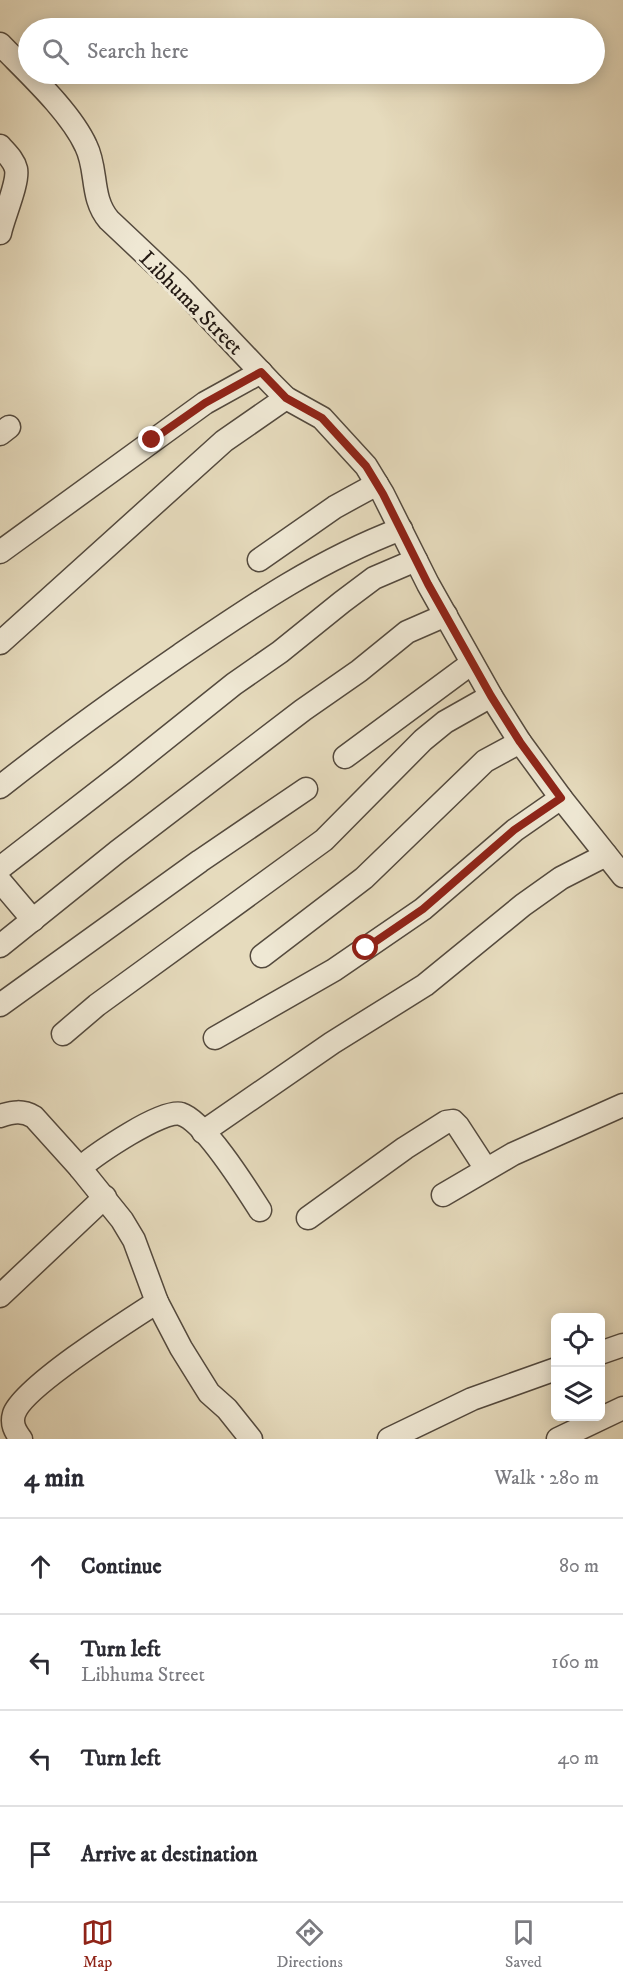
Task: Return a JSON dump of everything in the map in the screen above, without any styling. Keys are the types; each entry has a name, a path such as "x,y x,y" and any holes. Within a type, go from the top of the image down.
{"street":[{"name":"Libhuma Street","path":"0,44 18,64"},
{"name":"Libhuma Street","path":"36,84 77,129 87,147 102,212 179,286 286,398 322,418 366,466 491,696 520,742 561,798 623,876"},
{"path":"0,146 12,160 17,180 0,233"},
{"path":"0,552 205,403 261,372"},
{"path":"0,643 224,441 286,398"},
{"path":"259,560 335,507 377,484"},
{"path":"0,787 140,682 273,592 342,554 401,529"},
{"path":"0,868 350,596 374,579 416,560"},
{"path":"0,946 117,852 303,710 359,671 407,632 446,615"},
{"path":"345,757 472,663"},
{"path":"63,1034 97,1005 316,846 352,814 398,764 430,734 445,722 491,696"},
{"path":"262,956 364,878 485,761 520,742"},
{"path":"0,1005 200,861 306,789"},
{"path":"215,1038 334,970 423,909 514,830 561,798"},
{"path":"203,1132 332,1043 425,985 514,911 561,878 606,855"},
{"path":"0,881 33,920"},
{"path":"442,1195 513,1154 623,1105"},
{"path":"0,1116 15,1111 26,1112 34,1117 105,1197 134,1240 157,1302 181,1348 209,1393 227,1409 251,1439"},
{"path":"80,1168 110,1145 169,1114 181,1114 203,1132 236,1172 260,1210"},
{"path":"308,1218 405,1148 446,1122 453,1121 458,1126 486,1169"},
{"path":"0,1296 105,1197"},
{"path":"21,1439 12,1423 18,1404 40,1384 74,1359 157,1302"},
{"path":"605,1351 623,1345"},
{"path":"389,1439 472,1400 551,1370"},
{"path":"558,1439 623,1408"}],"route":[{"path":"152,440 205,403 261,372 286,398 322,418 366,466 383,494 428,584 491,696 520,742 561,798 514,830 423,909 366,948"}]}
